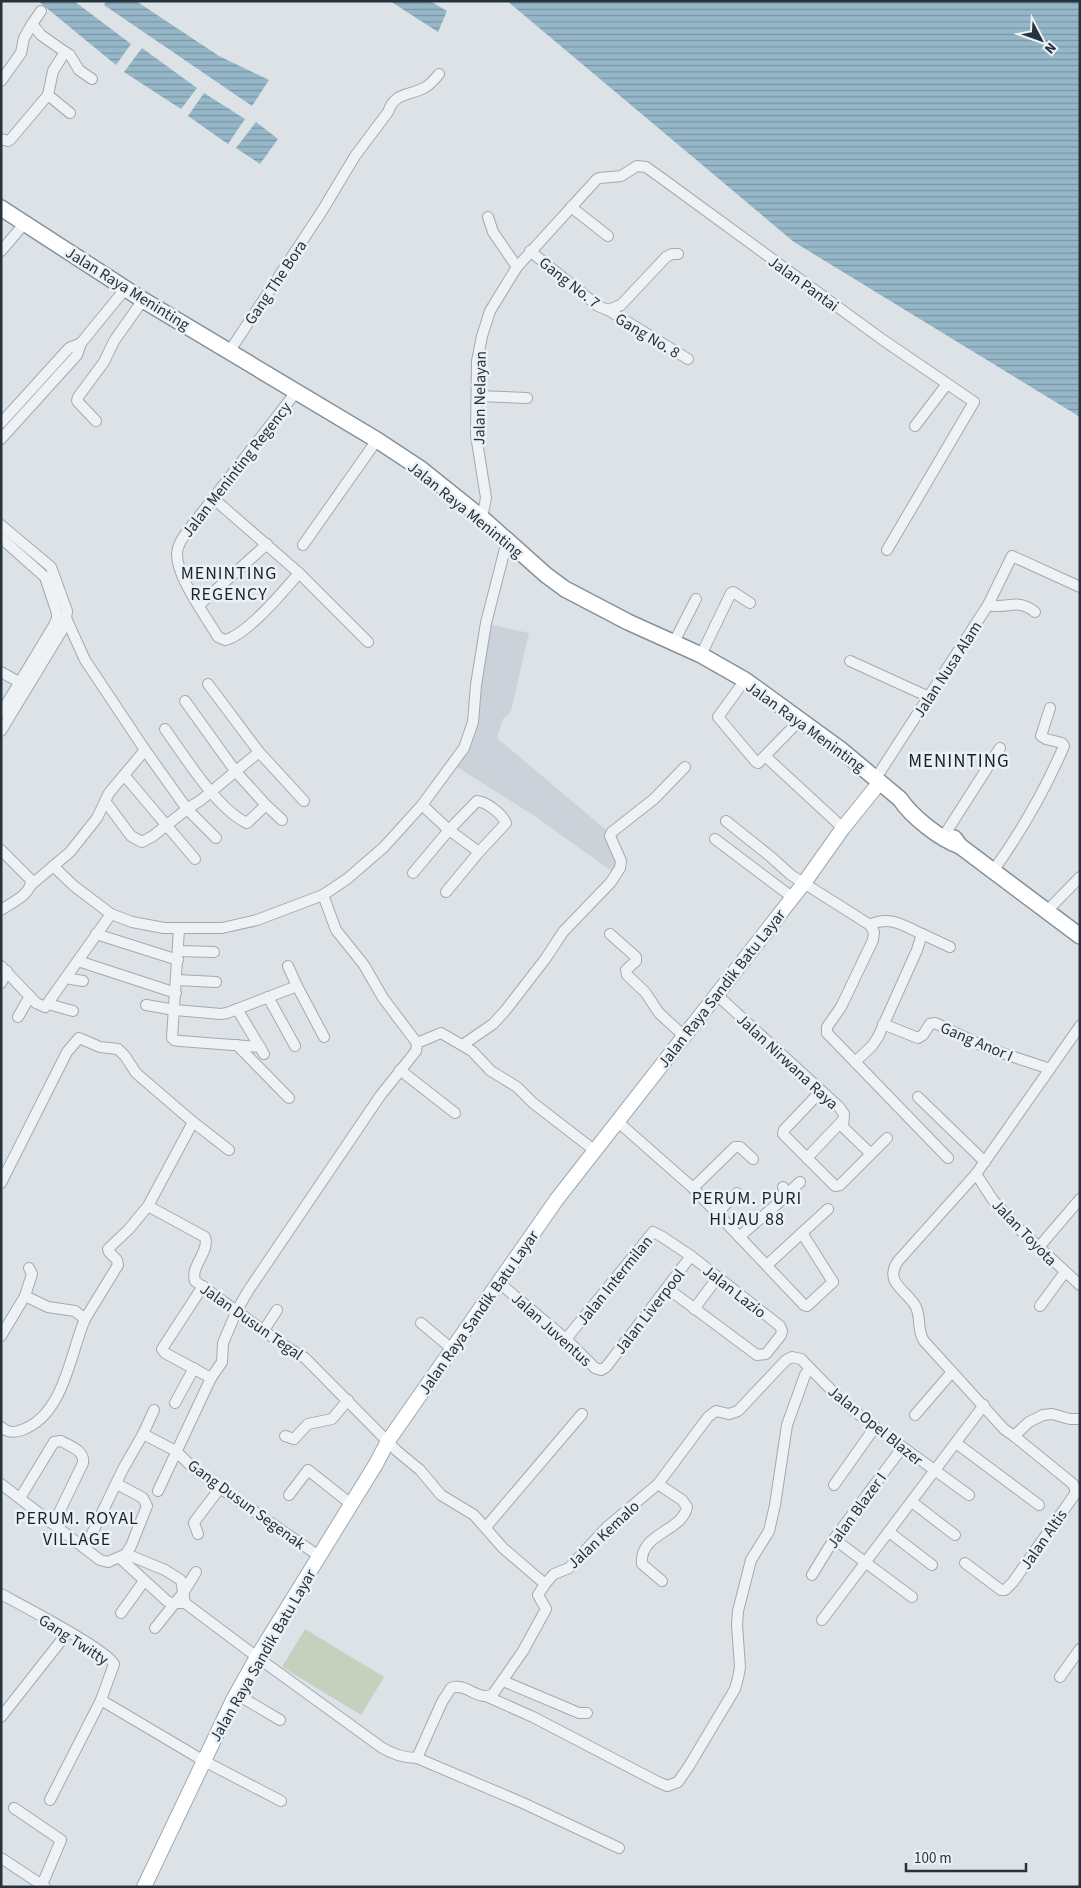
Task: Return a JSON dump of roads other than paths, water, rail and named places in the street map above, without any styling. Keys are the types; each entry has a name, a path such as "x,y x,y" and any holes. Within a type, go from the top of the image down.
{"highway":[{"name":"Jalan Raya Meninting","path":"1,208 143,300 378,440 421,468 482,518 546,575 566,589 628,622 701,655 745,680 878,780 900,799 907,809 945,840 960,846"},
{"name":"Jalan Raya Meninting","path":"900,799 912,804 947,831 960,846 1080,936"}],"main road":[{"name":"Jalan Raya Sandik Batu Layar","path":"144,1887 236,1694 388,1441 498,1282 594,1150 804,883 878,780"}],"street":[{"path":"1,81 21,53 24,38 41,11"},
{"path":"32,24 46,39 70,55 79,70 92,79"},
{"path":"1,139 10,140 48,96 53,71 65,52"},
{"name":"Gang The Bora","path":"229,352 322,211 355,156 388,112 394,100 424,88 439,74"},
{"path":"48,96 70,114"},
{"name":"Jalan Nelayan","path":"482,518 486,498 476,436 477,361 482,336 490,312 517,267 597,180 621,176 635,167"},
{"name":"Jalan Pantai","path":"635,167 646,167 828,301 974,402 887,550"},
{"path":"571,207 608,236"},
{"path":"488,217 493,232 517,267"},
{"path":"1,251 26,223"},
{"name":"Gang No. 7","path":"530,251 598,306 608,310 621,305 666,257 678,254"},
{"path":"1,439 69,357 69,348 81,343 126,288"},
{"path":"96,421 77,401 78,396 104,362 114,341 143,300"},
{"name":"Gang No. 8","path":"608,310 688,359"},
{"path":"13,426 3,421 69,357"},
{"path":"915,426 947,384"},
{"name":"Jalan Meninting Regency","path":"296,392 180,541 177,552 184,581 218,638 224,640 238,635 276,599 299,573"},
{"path":"477,396 527,398"},
{"path":"303,545 378,440"},
{"path":"214,499 268,544 368,642"},
{"path":"1,525 45,577 57,612 57,619 40,658 1,731"},
{"path":"1,538 17,545 51,568 67,611 65,625 19,682 1,714"},
{"path":"53,866 74,886 111,914 150,926 179,929 222,928 257,920 323,895 346,879 372,858 422,805 459,757 471,733 486,623 507,541"},
{"path":"199,605 268,544"},
{"name":"Jalan Nusa Alam","path":"878,780 988,604 1012,556 1080,588"},
{"path":"701,655 731,593 734,592 750,603"},
{"path":"674,642 696,599"},
{"path":"988,604 997,606 1023,604 1035,612"},
{"path":"66,618 86,660 145,750 187,808 216,838"},
{"path":"850,661 929,697"},
{"path":"1,672 19,682"},
{"path":"745,680 718,717 758,763 800,720"},
{"path":"208,684 259,752 304,802"},
{"path":"186,701 236,772 282,820"},
{"path":"992,871 1022,827 1064,746 1062,743 1041,736 1050,708"},
{"path":"165,729 211,792 237,818 247,823 266,804"},
{"path":"947,831 1000,748"},
{"path":"1,910 27,891 31,885 70,852 97,818 109,793 145,750"},
{"path":"104,802 131,836 142,842 211,792 259,752"},
{"path":"765,756 843,828"},
{"path":"464,1044 493,1024 505,1011 567,927 602,894 611,882 620,868 621,861 610,836 612,832 654,799 685,767"},
{"path":"124,775 195,860"},
{"path":"413,873 449,830 477,801 483,801 504,819 506,823 446,892"},
{"path":"422,805 449,830 479,852"},
{"path":"726,821 791,875 870,924 874,932 873,940 841,1007 826,1030 829,1038 855,1062 948,1158"},
{"path":"715,839 792,897"},
{"path":"1,850 31,880 31,885"},
{"path":"1047,911 1080,877"},
{"path":"323,895 336,930 364,964 383,998 418,1043"},
{"path":"4,968 30,996 41,1006 45,1007 111,914"},
{"path":"870,924 880,920 892,921 950,947"},
{"path":"179,929 172,1038 174,1040 237,1045 262,1050 237,1008"},
{"path":"96,934 178,956 214,952"},
{"path":"610,934 636,957 636,961 626,970 627,975 645,992 659,1012 684,1036"},
{"path":"855,1062 875,1041 917,950 922,934"},
{"path":"78,961 176,993"},
{"path":"288,966 324,1038"},
{"path":"1,983 4,968"},
{"path":"66,978 83,981"},
{"path":"177,980 216,982"},
{"path":"146,1005 175,1010 221,1014 297,986"},
{"name":"Jalan Nirwana Raya","path":"716,994 841,1109 844,1114 843,1127 870,1153"},
{"path":"18,1017 30,996"},
{"path":"268,997 295,1046"},
{"path":"48,1004 73,1011"},
{"name":"Gang Anor I","path":"882,1024 918,1038 923,1035 929,1025 935,1023 987,1048 1050,1069"},
{"path":"1080,1026 976,1174 898,1261 893,1270 896,1285 916,1308 922,1337 1004,1429 1014,1436 1029,1422 1043,1415 1052,1414 1070,1419 1080,1419"},
{"path":"418,1043 441,1033 464,1044 491,1071 517,1087 533,1103 594,1150"},
{"path":"1,1183 67,1052 79,1038 100,1047 118,1049 136,1073 229,1150"},
{"path":"158,1491 211,1378 222,1362 222,1345 237,1310 250,1287 380,1096 416,1051 418,1043"},
{"path":"237,1045 289,1098"},
{"path":"400,1070 455,1113"},
{"path":"821,1091 784,1130 783,1134 835,1186 838,1186 886,1138"},
{"path":"918,1097 985,1162"},
{"path":"618,1121 693,1188 806,1306 832,1285 832,1279 802,1233"},
{"path":"808,1158 842,1121"},
{"path":"1,1427 6,1432 11,1433 23,1430 35,1424 48,1410 70,1369 76,1340 85,1319 118,1266 117,1260 108,1252 108,1249 130,1228 148,1206 193,1122"},
{"path":"693,1188 735,1148 740,1147 753,1159"},
{"name":"Jalan Toyota","path":"976,1174 1001,1209 1018,1228 1072,1279"},
{"path":"739,1237 781,1202 785,1190 800,1182"},
{"path":"716,1214 737,1193"},
{"path":"1039,1246 1080,1199"},
{"name":"Jalan Dusun Tegal","path":"148,1206 205,1237 206,1245 194,1276 195,1281 304,1358 388,1441"},
{"path":"767,1265 828,1209"},
{"name":"Jalan Intermilan","path":"566,1339 650,1233 655,1232 691,1256"},
{"name":"Jalan Lazio","path":"691,1256 780,1326 782,1331 768,1352 763,1355 756,1354 694,1309"},
{"name":"Jalan Liverpool","path":"607,1366 691,1256"},
{"path":"1,1336 25,1296 32,1274 29,1268"},
{"path":"1040,1306 1080,1271"},
{"path":"667,1288 694,1309 718,1277"},
{"name":"Jalan Juventus","path":"498,1282 566,1339 596,1369 602,1369 607,1366"},
{"path":"203,1286 162,1348 164,1352 211,1378"},
{"path":"25,1296 48,1308 75,1311 85,1319"},
{"path":"264,1330 277,1310"},
{"path":"421,1323 452,1348"},
{"name":"Jalan Opel Blazer","path":"786,1360 792,1358 801,1359 843,1402 875,1428 969,1495"},
{"name":"Jalan Kemalo","path":"545,1584 554,1574 569,1568 607,1527 658,1484 708,1416 716,1411 731,1414 742,1408 786,1360"},
{"path":"175,1403 194,1368"},
{"path":"417,1758 442,1702 449,1690 458,1686 534,1717 662,1783 670,1786 678,1782 735,1689 740,1668 737,1625 742,1594 751,1560 769,1531 775,1505 785,1433 805,1376 810,1368"},
{"path":"916,1415 952,1372"},
{"path":"285,1436 294,1439 308,1424 332,1419 348,1400"},
{"path":"822,1620 984,1405"},
{"path":"85,1548 154,1410"},
{"path":"486,1527 582,1414"},
{"path":"834,1485 875,1428"},
{"name":"Gang Dusun Segenak","path":"143,1434 176,1451 191,1466 220,1488 319,1556"},
{"name":"Jalan Altis","path":"965,1563 1000,1590 1005,1590 1013,1582 1075,1494 1076,1489 1073,1484 1014,1436"},
{"path":"20,1498 54,1442 61,1441 80,1452 84,1458 83,1463 54,1523"},
{"path":"388,1441 424,1475 441,1495 469,1511 486,1527 503,1548 545,1584 538,1594 546,1609 523,1651 503,1681 493,1694 488,1697"},
{"path":"956,1443 1040,1505"},
{"name":"Jalan Blazer I","path":"812,1575 834,1539 902,1448"},
{"path":"289,1495 308,1470 351,1504"},
{"path":"1,1484 106,1562 123,1556 131,1546 147,1504 143,1498 117,1484"},
{"path":"658,1484 682,1500 687,1507 685,1514 673,1526 650,1542 644,1551 642,1564 662,1581"},
{"path":"198,1534 195,1521 220,1488"},
{"path":"912,1502 956,1535"},
{"path":"889,1532 932,1565"},
{"path":"834,1539 912,1597"},
{"path":"123,1556 144,1581 167,1601 181,1599 257,1657 389,1752 408,1758 417,1758 523,1803 619,1848"},
{"path":"123,1556 165,1570 181,1580 181,1599"},
{"path":"155,1628 181,1599 196,1572"},
{"path":"121,1613 144,1581"},
{"name":"Gang Twitty","path":"1,1594 68,1632 112,1661 113,1668 101,1700 50,1800"},
{"path":"1,1717 68,1632"},
{"path":"1060,1677 1080,1649"},
{"path":"503,1681 579,1713 587,1713"},
{"path":"236,1694 280,1720"},
{"path":"101,1700 204,1761 280,1801"},
{"path":"1,1858 44,1886 61,1840 14,1808"}],"water":[{"path":"38,1 74,1 131,44 116,65"},
{"path":"106,1 136,1 219,56 269,80 252,106 104,5"},
{"path":"390,1 430,1 447,11 438,32"},
{"path":"507,1 1080,1 1080,417 794,242"},
{"path":"142,48 197,88 181,109 124,72"},
{"path":"204,93 245,119 228,144 188,116"},
{"path":"256,122 278,139 260,164 236,148"}],"district":[{"name":"MENINTING REGENCY","path":"229,583"},
{"name":"MENINTING","path":"959,760"},
{"name":"PERUM. PURI HIJAU 88","path":"747,1208"},
{"name":"PERUM. ROYAL VILLAGE","path":"77,1528"}]}
